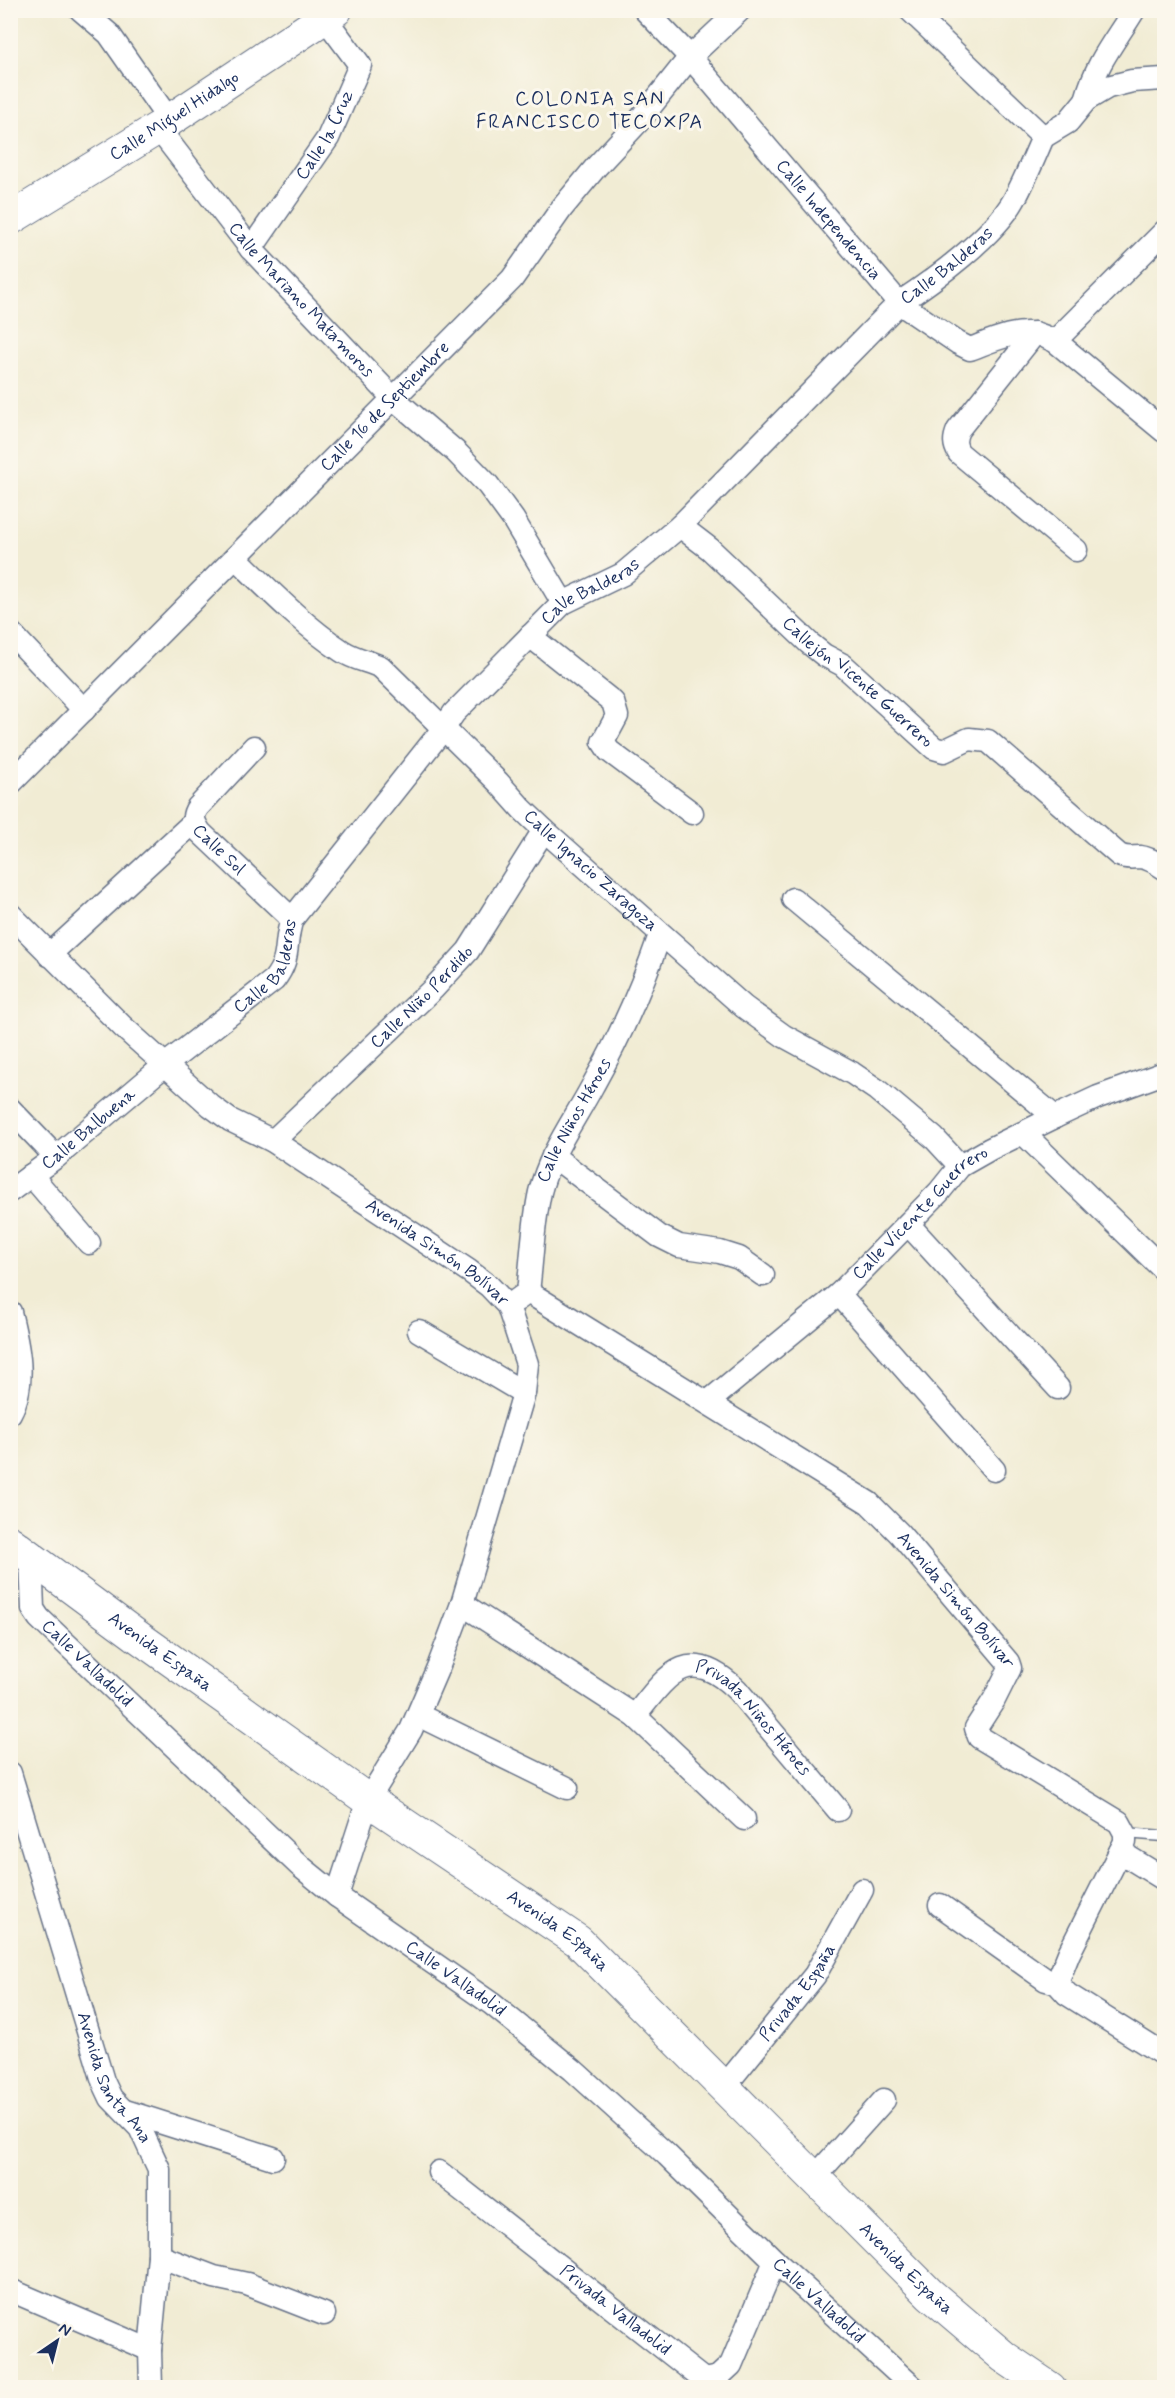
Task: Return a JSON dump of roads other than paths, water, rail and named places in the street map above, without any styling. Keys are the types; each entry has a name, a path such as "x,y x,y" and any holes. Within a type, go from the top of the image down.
{"street":[{"name":"Calle Mariano Matamoros","path":"81,10 110,34 163,124 251,249 393,398 456,452 488,484 513,519 563,603"},
{"name":"Calle Independencia","path":"645,10 690,57 899,303 970,349 1002,338 1045,337"},
{"name":"Calle 16 de Septiembre","path":"10,784 513,279 562,208 596,167 638,122 690,57 740,10"},
{"path":"910,10 1043,137 1068,123 1086,100 1108,87 1132,81 1164,79"},
{"path":"1086,100 1093,76 1105,52 1134,10"},
{"name":"Calle Miguel Hidalgo","path":"10,219 163,124 331,14"},
{"name":"Calle la Cruz","path":"251,249 328,138 360,65 331,14"},
{"name":"Calle Balderas","path":"165,1065 274,980 285,966 287,933 292,918 454,713 563,603 623,574 680,526 899,303 925,286 997,225 1014,200 1043,137"},
{"path":"1076,550 959,453 955,446 955,438 958,430 1045,337 1164,232"},
{"path":"1045,337 1164,431"},
{"name":"Callejón Vicente Guerrero","path":"680,526 710,549 809,643 824,655 843,665 934,748 944,751 969,739 988,741 1119,855 1126,859 1139,857 1151,860 1164,868"},
{"name":"Calle Ignacio Zaragoza","path":"236,558 273,594 342,651 381,667 544,830 660,935 766,1023 877,1090 934,1138 960,1166"},
{"path":"10,632 84,710"},
{"path":"530,636 614,702 617,716 603,742 609,752 692,813"},
{"name":"Calle Sol","path":"254,747 198,807 194,814 194,822 200,832 292,918"},
{"path":"49,955 194,822"},
{"name":"Calle Niño Perdido","path":"273,1141 434,989 468,951 544,830"},
{"path":"793,899 1055,1117"},
{"name":"Avenida Simón Bolívar","path":"10,914 123,1027 211,1106 230,1120 273,1141 489,1286 508,1306 521,1340 527,1364 524,1393 462,1604 418,1715 368,1800 337,1896"},
{"name":"Calle Niños Héroes","path":"528,1292 540,1192 557,1145 593,1086 627,1018 643,985 660,935"},
{"name":"Calle Balbuena","path":"10,1191 56,1157 165,1065"},
{"name":"Calle Vicente Guerrero","path":"708,1402 839,1294 908,1224 960,1166 1098,1097 1164,1073"},
{"path":"10,1109 56,1157"},
{"path":"1023,1133 1164,1270"},
{"path":"553,1156 659,1236 679,1246 739,1257 764,1275"},
{"path":"31,1175 89,1243"},
{"path":"908,1224 1058,1388"},
{"path":"508,1306 528,1292"},
{"name":"Avenida Simón Bolívar","path":"528,1292 857,1495 884,1517 1008,1662 1010,1668 1006,1679 976,1728 979,1737 1119,1822 1123,1843 1164,1878"},
{"path":"839,1294 994,1470"},
{"path":"10,1312 20,1375 18,1398 10,1413"},
{"path":"419,1331 524,1393"},
{"name":"Avenida España","path":"21,1549 137,1636 368,1800 578,1941 930,2294 1004,2357 1050,2388"},
{"name":"Calle Valladolid","path":"21,1549 33,1609 39,1618 300,1866 337,1896 492,2004 573,2070 667,2155 775,2261 914,2388"},
{"path":"462,1604 635,1716 744,1819"},
{"name":"Privada Niños Héroes","path":"635,1716 663,1680 678,1669 697,1665 722,1676 737,1690 838,1810"},
{"path":"418,1715 567,1788"},
{"name":"Avenida Santa Ana","path":"10,1773 50,1898 95,2060 111,2098 140,2128 151,2147 159,2169 159,2256 150,2350 151,2388"},
{"path":"1057,1983 1069,1953 1123,1843"},
{"name":"Privada España","path":"724,2087 815,1975 862,1890"},
{"path":"940,1905 1046,1980 1057,1983 1067,1994 1164,2055"},
{"path":"814,2178 884,2100"},
{"path":"124,2111 273,2158"},
{"name":"Privada Valladolid","path":"439,2172 704,2380 718,2377 731,2365 775,2261"},
{"path":"159,2256 214,2277 247,2284 324,2314"},
{"path":"10,2290 150,2350"}],"lane":[{"path":"1123,1843 1164,1836"}],"district":[{"name":"COLONIA SAN FRANCISCO TECOXPA","path":"590,110"}]}
